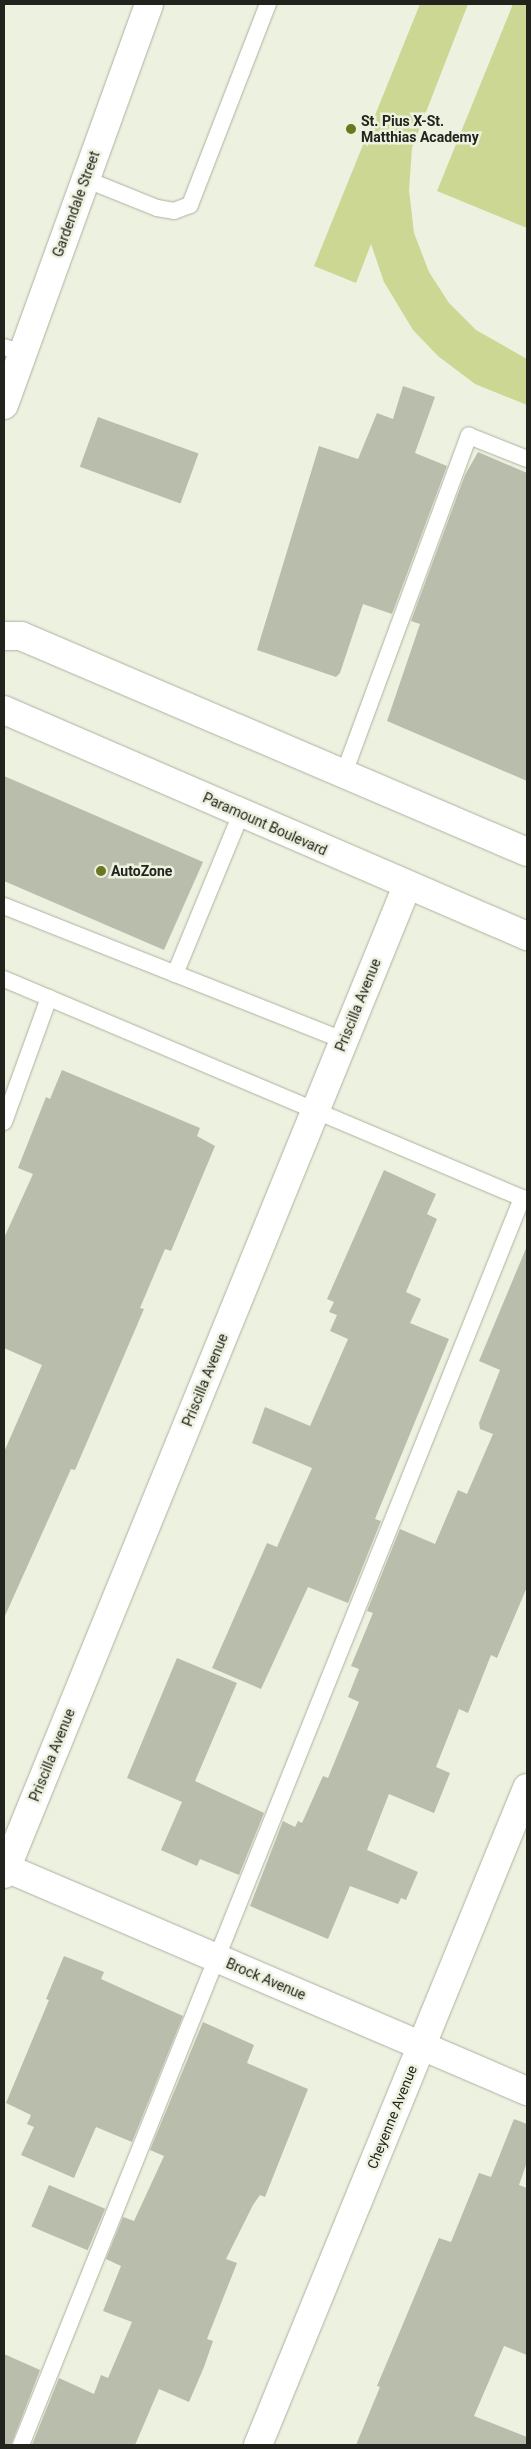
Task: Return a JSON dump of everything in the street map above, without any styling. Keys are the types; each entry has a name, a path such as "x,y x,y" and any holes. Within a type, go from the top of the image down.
{"street":[{"name":"Gardendale Street","path":"4,405 13,350 85,179 149,4"},
{"path":"4,636 21,636 343,776 527,852"},
{"name":"Paramount Boulevard","path":"4,710 407,886 527,936"},
{"name":"Priscilla Avenue","path":"4,1870 407,886"},
{"name":"Cheyenne Avenue","path":"258,2445 527,1788"},
{"name":"Brock Avenue","path":"4,1870 218,1958 527,2091"}],"lane":[{"path":"85,179 157,208 174,211 190,205 268,4"},
{"path":"343,776 469,436 527,460"},
{"path":"175,974 241,814"},
{"path":"4,906 343,1040"},
{"path":"4,979 525,1199 21,2445"},
{"path":"4,1122 49,998"}],"green space":[{"path":"420,4 468,4 412,148 409,190 414,233 429,272 449,303 476,330 527,359 527,405 475,384 438,356 413,330 384,282 371,244 356,283 314,266"},
{"path":"513,4 527,4 527,228 437,191"}],"building":[{"path":"403,386 435,397 415,453 447,466 392,614 363,604 340,673 336,677 257,650 319,446 358,459 377,413 393,419"},
{"path":"98,417 199,454 180,503 80,467"},
{"path":"478,452 527,473 527,781 387,721 420,624 411,621 465,475"},
{"name":"AutoZone","path":"4,776 203,862 164,950 4,881"},
{"path":"62,1070 200,1128 197,1136 215,1146 171,1251 165,1249 140,1308 144,1309 75,1470 71,1469 4,1618 4,1452 42,1365 4,1348 4,1238 33,1174 18,1168 46,1097 50,1099"},
{"path":"384,1170 436,1194 427,1214 437,1219 406,1292 421,1299 410,1323 449,1339 375,1519 381,1521 348,1603 308,1587 261,1689 212,1668 267,1543 277,1547 312,1468 252,1443 265,1407 310,1426 348,1339 330,1331 337,1315 329,1312 334,1302 327,1299"},
{"path":"527,1246 527,1587 497,1658 491,1655 468,1713 459,1709 436,1767 450,1773 434,1813 389,1794 367,1850 418,1872 406,1900 401,1898 398,1904 350,1886 328,1939 250,1906 283,1821 295,1827 298,1821 302,1823 323,1776 328,1778 359,1702 348,1697 359,1669 351,1666 373,1613 367,1611 400,1529 435,1544 458,1490 467,1494 493,1434 480,1429 479,1423 500,1370 479,1361"},
{"path":"177,1658 237,1683 195,1781 264,1813 239,1875 200,1859 197,1866 161,1850 182,1802 127,1778"},
{"path":"64,1956 104,1972 101,1979 183,2016 132,2142 96,2127 74,2178 21,2155 34,2127 27,2124 31,2115 6,2103 49,2000 46,1999"},
{"path":"203,2022 254,2045 247,2063 308,2089 265,2197 260,2195 253,2205 226,2259 237,2263 207,2339 213,2341 204,2367 189,2402 159,2389 135,2445 32,2445 59,2378 94,2394 101,2375 108,2378 132,2322 103,2311 121,2266 106,2259 123,2217 134,2221 164,2156 150,2150"},
{"path":"514,2119 527,2124 527,2162 519,2185 527,2188 527,2355 504,2346 474,2416 527,2437 527,2445 356,2445 380,2387 377,2386 439,2238 451,2242 479,2173 491,2177"},
{"path":"49,2185 105,2209 88,2250 31,2226"},
{"path":"4,2354 40,2370 11,2445 4,2445"}],"place":[{"name":"St. Pius X-St. Matthias Academy","path":"351,129"},
{"name":"AutoZone","path":"101,871"}]}
